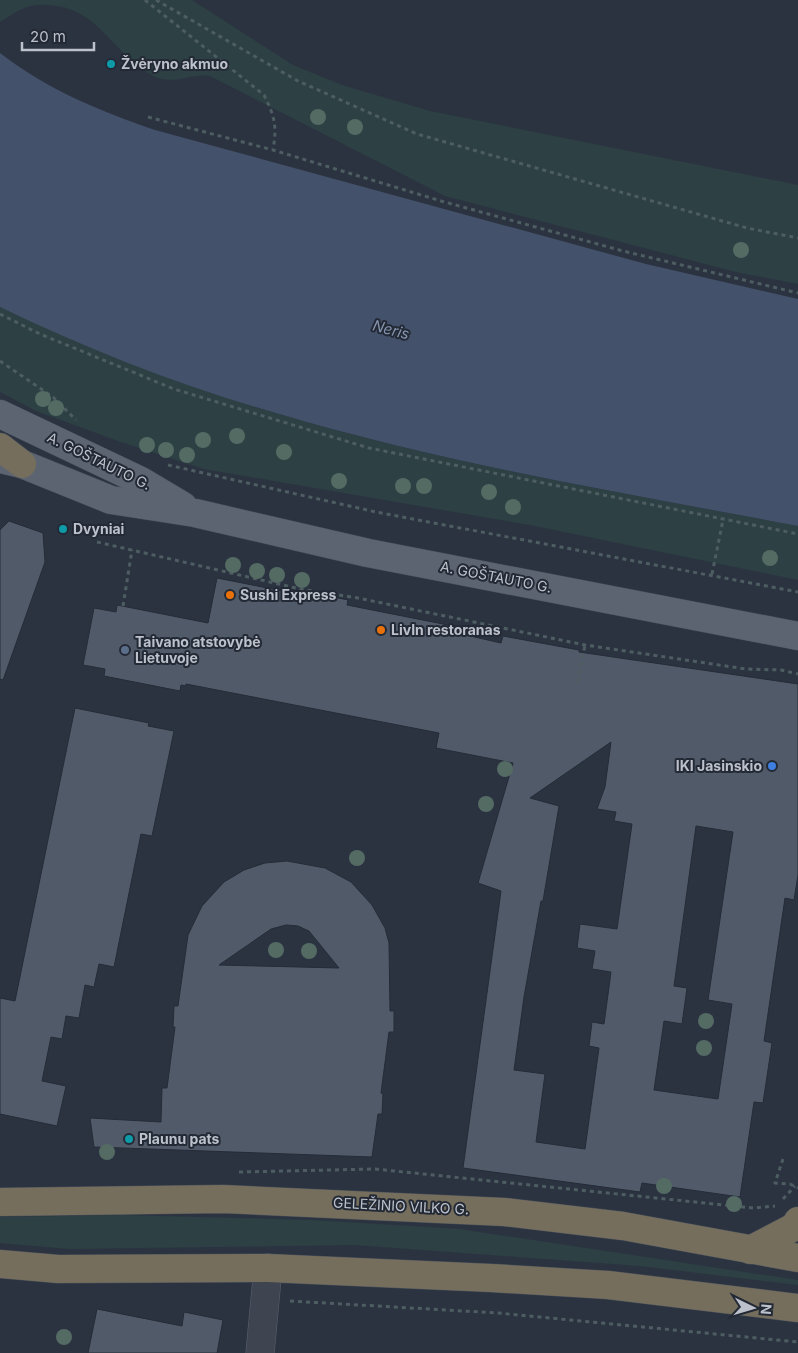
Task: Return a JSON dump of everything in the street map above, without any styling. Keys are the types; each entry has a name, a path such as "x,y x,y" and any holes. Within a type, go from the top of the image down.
{"highway":[{"path":"0,447 11,461"},
{"name":"GELEŽINIO VILKO G.","path":"0,1202 223,1199 504,1212 623,1226 798,1258"},
{"path":"750,1250 794,1227 798,1221"},
{"path":"0,1264 58,1270 268,1268 608,1285 798,1308"}],"main road":[{"name":"A. GOŠTAUTO G.","path":"0,414 141,481 195,514"},
{"name":"A. GOŠTAUTO G.","path":"11,461 111,500 195,514 368,553 798,636"}],"street":[{"path":"260,1353 268,1268"},
{"path":"0,1278 58,1270"}],"path":[{"path":"145,0 264,95 273,114 276,130 273,150"},
{"path":"156,0 298,81 417,134 747,228 798,238"},
{"path":"148,117 273,150 441,201 623,251 798,293"},
{"path":"0,314 40,334 174,389 369,448 798,534"},
{"path":"0,361 53,397 79,423"},
{"path":"164,464 376,512 712,574 798,592"},
{"path":"712,574 723,520"},
{"path":"96,542 300,589 358,598 585,645 746,669 781,670 798,674"},
{"path":"123,606 132,550"},
{"path":"578,682 585,645"},
{"path":"783,1159 775,1183 790,1184 798,1188"},
{"path":"265,1301 498,1313 798,1342"}],"shaded area":[{"path":"0,0 192,0 293,65 342,85 430,111 798,185 798,284 736,272 445,196 210,76 168,80 154,76 129,58 97,26 72,10 47,5 27,7 0,22"},
{"path":"0,307 102,351 205,391 340,431 405,448 536,476 798,526 798,580 530,525 204,469 118,441 36,411 0,392"},
{"path":"123,1215 312,1220 459,1229 798,1280 798,1285 640,1266 355,1245 69,1249 0,1243 0,1217"}],"water":[{"name":"Neris","path":"0,53 36,78 74,98 155,130 646,264 798,299 798,526 536,476 405,448 340,431 170,379 67,338 0,307"}],"building":[{"path":"9,521 43,533 45,562 3,680 0,679 0,530"},
{"path":"217,578 328,600 329,596 348,600 347,605 458,627 457,633 501,643 503,636 579,650 579,652 798,684 798,875 794,900 785,898 764,1041 772,1043 763,1103 754,1102 740,1197 642,1183 640,1192 463,1168 501,891 478,883 513,763 436,748 439,733 186,684 186,686 181,685 180,691 104,676 105,669 83,665 94,608 116,612 117,605 208,623","holes":["611,742 605,787 597,809 616,812 614,821 632,824 617,929 580,924 577,948 595,951 592,969 611,972 604,1024 592,1022 589,1046 599,1048 585,1149 536,1142 545,1074 514,1070 524,997 559,806 530,798","696,826 733,832 708,1000 732,1004 718,1099 654,1090 664,1021 682,1024 687,988 674,986"]},
{"path":"75,708 149,723 148,726 174,731 152,836 141,834 114,967 99,964 94,987 85,985 79,1018 66,1016 62,1039 51,1037 42,1081 66,1086 57,1126 0,1114 0,998 15,1001"},
{"path":"287,861 325,868 351,882 372,905 385,928 389,943 390,1011 394,1011 394,1032 389,1032 381,1093 383,1094 382,1114 378,1114 372,1157 94,1147 90,1118 161,1122 162,1088 167,1088 175,1027 173,1027 174,1006 178,1006 188,935 202,906 224,882 244,870 265,863","holes":["286,925 298,926 309,931 339,968 219,965 271,929"]},
{"path":"97,1309 182,1326 184,1312 223,1320 217,1353 88,1353"}],"place":[{"name":"Žvėryno akmuo","path":"111,64"},
{"name":"Dvyniai","path":"63,529"},
{"name":"Sushi Express","path":"230,595"},
{"name":"LivIn restoranas","path":"381,630"},
{"name":"Taivano atstovybė Lietuvoje","path":"125,650"},
{"name":"IKI Jasinskio","path":"772,766"},
{"name":"Plaunu pats","path":"129,1139"}]}
